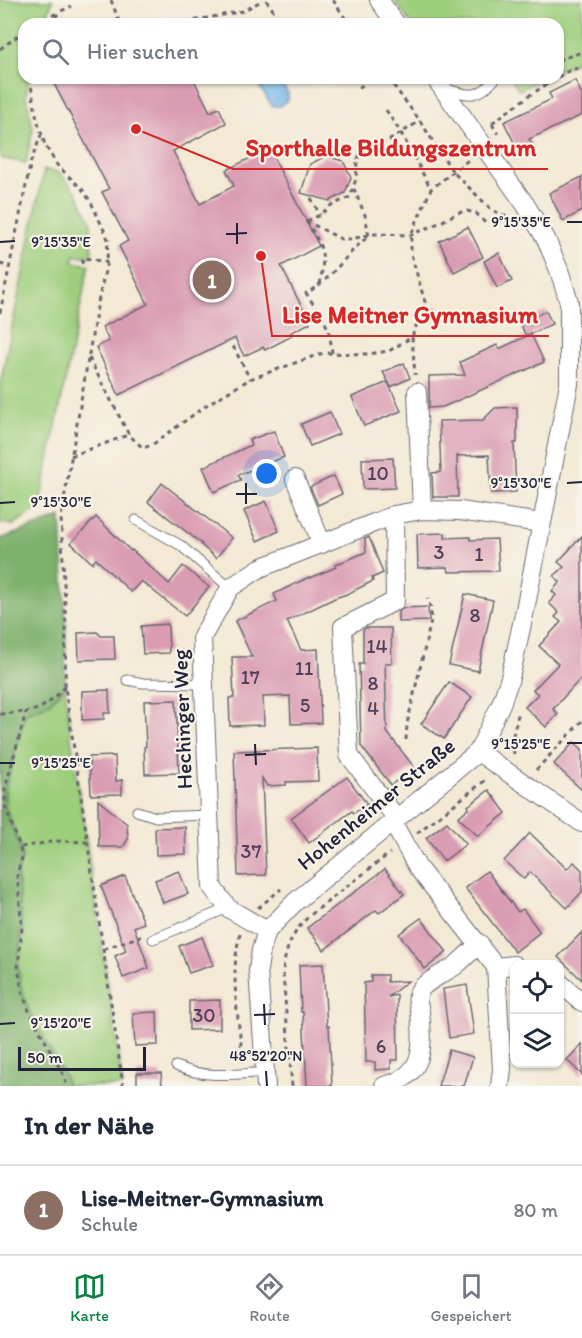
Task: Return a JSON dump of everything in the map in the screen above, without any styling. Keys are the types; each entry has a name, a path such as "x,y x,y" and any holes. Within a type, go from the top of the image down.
{"street":[{"path":"378,0 392,18"},
{"name":"Hohenheimer Straße","path":"266,1079 258,970 267,931 295,902 478,752 501,704 510,678 568,384 576,303 540,227 439,84"},
{"path":"417,392 422,510"},
{"path":"295,479 322,544"},
{"name":"Hechinger Weg","path":"267,931 228,908 212,887 202,637 230,588 260,568 394,515 422,510 460,511 542,523"},
{"path":"394,515 395,601 343,627 349,755 395,821 418,868 480,944 506,966 500,1086"},
{"path":"478,752 582,823"},
{"path":"384,1086 411,1074 419,1061 422,1028 417,999 421,988 454,966 480,944"},
{"path":"564,986 582,1002"}],"lane":[{"path":"440,84 468,95 484,92 491,84"},
{"path":"136,520 180,545 230,588"},
{"path":"127,680 143,683 204,684"},
{"path":"137,811 156,817 209,815"},
{"path":"153,939 228,908"},
{"path":"176,1066 196,1073 266,1079"}],"path":[{"path":"111,0 118,18"},
{"path":"207,18 243,11 264,0 278,18"},
{"path":"333,0 345,18"},
{"path":"48,18 72,6"},
{"path":"55,18 61,11"},
{"path":"0,49 18,36"},
{"path":"564,58 582,52"},
{"path":"564,74 582,67"},
{"path":"31,84 37,119 45,145 57,165 82,189 99,217 108,239 107,262 61,517 66,627 65,687 123,1086"},
{"path":"359,88 363,84"},
{"path":"392,84 453,172 492,210 514,219 517,225"},
{"path":"417,392 412,337 425,302 411,254 411,235 431,189 453,172 480,141 530,95 548,84"},
{"path":"386,110 431,189"},
{"path":"306,221 350,197 354,189 358,158 366,150 420,121"},
{"path":"0,313 31,161 41,133"},
{"path":"340,151 358,158"},
{"path":"354,189 365,215 369,236"},
{"path":"311,198 320,215"},
{"path":"306,221 341,238 351,240 369,236 411,235 457,213 467,211 476,213 488,226"},
{"path":"306,221 322,248 324,261 320,286"},
{"path":"332,353 330,335 325,322 306,293 320,286 355,246 369,236"},
{"path":"82,264 83,258 107,262"},
{"path":"0,264 9,266"},
{"path":"423,306 447,317 455,318"},
{"path":"89,357 129,435 143,448 152,445 208,404 250,379 323,353 368,354 389,351 412,337"},
{"path":"233,346 250,379"},
{"path":"71,456 129,435"},
{"path":"406,740 407,724 431,621 431,608 427,598"},
{"path":"0,714 35,711 47,705 65,687"},
{"path":"26,712 5,789 5,806 22,858 16,874 22,928 18,967 22,991 29,1011 64,1076 67,1086"},
{"path":"530,776 582,721"},
{"path":"292,1086 283,974 287,948 299,926 500,768"},
{"path":"20,847 45,842 87,842"},
{"path":"104,949 143,935 153,939"}],"green space":[{"path":"0,0 53,0 46,18 18,18 18,84 28,84 26,96 33,128 26,163 0,158"},
{"path":"394,0 582,0 582,59 564,68 564,18 407,18"},
{"path":"515,84 532,84 519,90"},
{"path":"44,170 59,172 77,193 91,221 92,256 74,256 73,262 89,265 39,508 13,525 0,523 0,385"},
{"path":"61,517 66,627 65,687 48,704 26,712 5,789 5,806 22,858 17,874 22,928 18,967 22,991 29,1011 64,1076 67,1086 0,1086 0,539"},
{"path":"65,687 123,1086 67,1086 64,1076 29,1011 22,991 18,967 22,928 17,874 22,858 5,806 5,789 26,712 43,706"}],"water":[{"path":"258,84 282,84 288,94 288,100 280,106 272,106"}],"building":[{"path":"575,80 582,95 582,115 529,139 534,148 520,154 504,122 552,99 549,93"},
{"path":"54,84 196,84 210,112 219,108 226,123 173,151 200,204 234,186 226,170 269,149 319,246 281,266 310,323 290,333 292,336 265,350 263,347 244,356 235,338 119,395 96,347 109,341 102,327 148,304 119,246 128,241 102,192 109,189"},
{"path":"326,156 343,161 351,177 345,193 330,201 301,193 310,164"},
{"path":"582,177 582,211 563,221 549,193"},
{"path":"468,227 483,257 454,272 439,241"},
{"path":"499,253 512,281 497,288 484,261"},
{"path":"546,311 552,324 526,336 520,323"},
{"path":"531,334 544,362 443,407 429,408 429,376 465,375 460,362 497,345 499,349"},
{"path":"404,363 410,378 391,387 383,372"},
{"path":"388,382 401,411 364,426 352,397"},
{"path":"517,407 517,443 514,443 516,492 491,493 489,455 457,456 458,497 433,497 432,473 441,472 439,421 483,420 495,408"},
{"path":"330,412 339,434 310,446 301,424"},
{"path":"274,431 284,457 238,475 241,480 214,492 203,467 251,445 249,440"},
{"path":"393,458 395,488 363,489 362,459"},
{"path":"334,476 342,494 318,505 310,487"},
{"path":"162,483 232,538 216,558 202,544 148,502"},
{"path":"266,501 279,531 257,541 244,511"},
{"path":"96,517 169,584 183,566 209,587 185,616 141,581 131,592 96,559 92,563 71,543"},
{"path":"445,533 445,538 497,539 499,571 449,572 448,567 418,568 417,534"},
{"path":"582,536 582,677 553,709 558,714 546,727 525,707 538,694 533,690 558,664 539,646 561,622 555,617 559,613 549,603 556,595 552,591 560,582 554,576 564,567 558,562"},
{"path":"369,537 383,573 372,578 373,581 347,594 287,621 301,650 318,649 321,723 291,724 290,696 263,697 264,725 230,726 229,698 234,698 232,657 252,657 235,621 277,601 274,594 366,552 365,539"},
{"path":"465,594 493,600 478,671 449,665"},
{"path":"428,607 429,621 398,622 398,612 403,608"},
{"path":"168,624 169,653 143,654 141,626"},
{"path":"391,628 392,663 385,663 387,732 414,767 391,785 361,746 359,664 363,664 363,630"},
{"path":"97,632 101,636 114,636 115,659 79,660 78,633"},
{"path":"449,682 472,697 444,739 421,724"},
{"path":"109,690 110,713 104,713 104,719 82,720 82,691"},
{"path":"176,700 179,773 145,774 144,701"},
{"path":"574,742 582,749 582,790 554,764"},
{"path":"317,748 318,781 286,782 286,785 267,786 262,778 266,875 238,876 234,751"},
{"path":"115,756 116,781 122,780 122,794 91,795 89,757"},
{"path":"347,777 367,804 354,813 352,811 309,843 291,818"},
{"path":"489,790 506,813 478,836 458,817"},
{"path":"98,800 127,824 128,839 123,847 99,847"},
{"path":"447,822 466,844 444,861 426,838"},
{"path":"185,827 186,854 156,855 155,828"},
{"path":"530,833 567,869 574,862 582,870 582,892 567,908 530,872 524,879 504,861"},
{"path":"385,869 404,894 379,913 376,910 324,950 307,928"},
{"path":"179,871 188,894 163,903 155,880"},
{"path":"487,871 518,912 523,909 540,932 515,952 465,888"},
{"path":"125,876 144,923 134,927 149,968 123,978 115,956 126,951 101,886"},
{"path":"421,918 447,952 425,969 399,934"},
{"path":"582,932 582,980 564,963 564,960 558,957"},
{"path":"202,937 213,965 189,973 179,946"},
{"path":"323,964 332,1086 307,1086 299,965"},
{"path":"371,975 387,975 387,982 408,981 388,997 397,995 398,1060 391,1060 391,1069 375,1070 375,1062 366,1062 364,983 371,982"},
{"path":"467,985 474,1034 449,1038 443,989"},
{"path":"220,1000 220,1029 189,1030 189,1001"},
{"path":"157,1012 158,1045 135,1046 133,1013"},
{"path":"582,1044 582,1075 567,1060"},
{"path":"449,1050 473,1057 464,1086 438,1086"},
{"path":"137,1073 161,1073 162,1086 137,1086"}],"place":[{"name":"Sporthalle Bildungszentrum","path":"136,129"},
{"name":"Lise Meitner Gymnasium","path":"261,256"},
{"name":"Lise-Meitner-Gymnasium","path":"212,280"}]}
